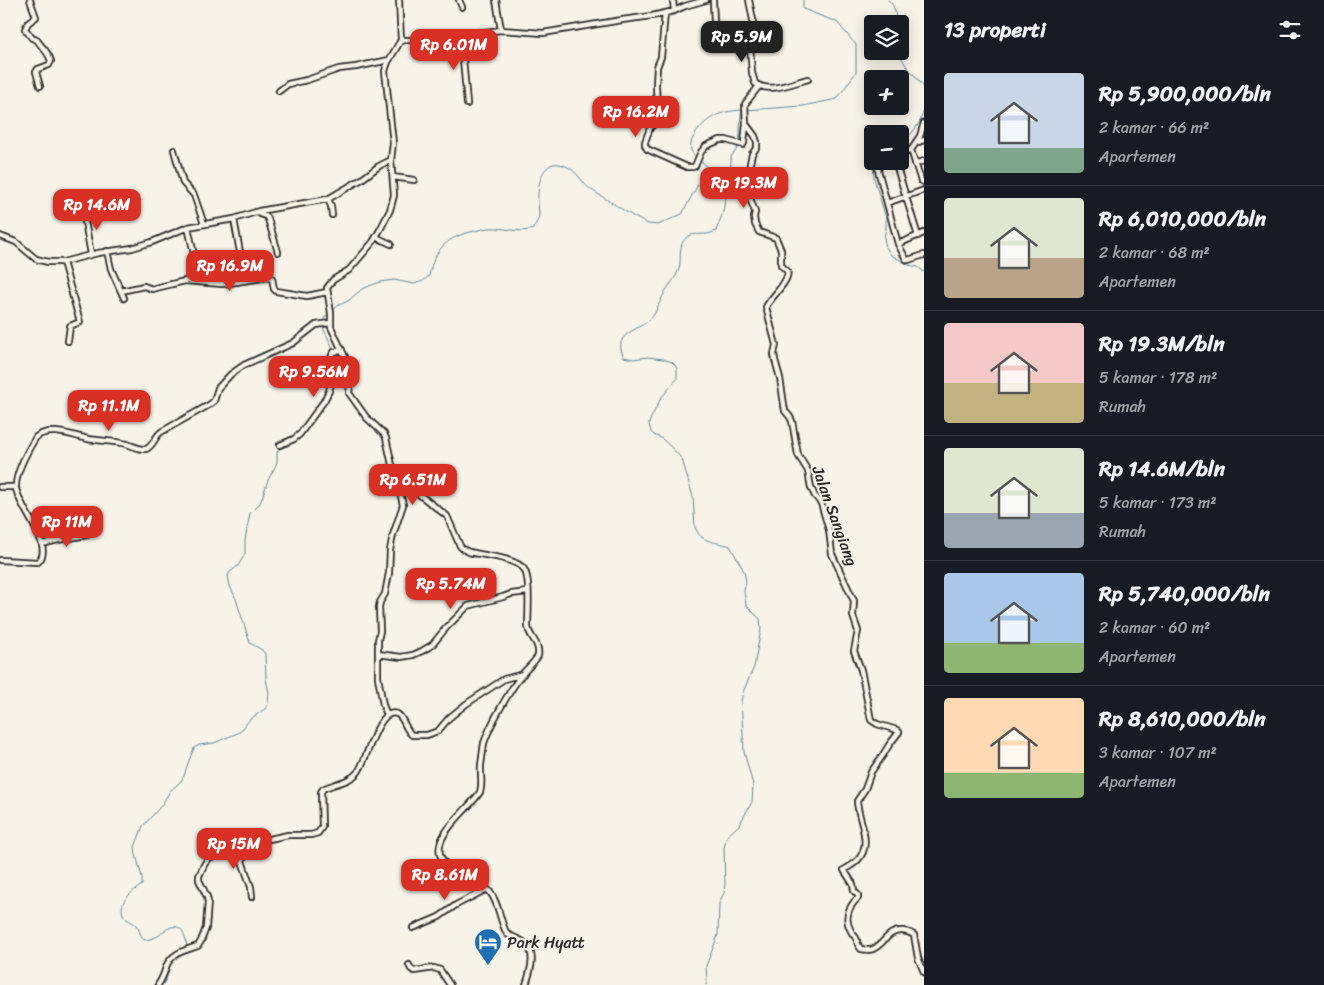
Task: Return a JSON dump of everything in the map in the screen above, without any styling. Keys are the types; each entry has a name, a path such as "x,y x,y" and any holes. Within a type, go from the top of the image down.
{"street":[{"path":"30,0 36,17 28,23 25,29 46,50 51,61 36,72 40,86"},
{"path":"399,0 401,40 385,71 392,129 391,160 394,195 390,210 376,237 349,270 333,280 327,288 331,313 328,323 338,351 352,372 350,393 366,417 384,434 392,465 416,492 447,516 463,550 513,562 523,567 526,575 528,627 537,643 538,656 523,674 495,720 485,742 481,765 480,791 452,822 442,838 440,848 441,858 445,863 487,889 500,910 507,934 525,943 530,949 532,964 526,985"},
{"path":"459,0 462,7"},
{"path":"496,0 501,30"},
{"path":"673,0 674,11"},
{"path":"401,40 460,36 501,30 543,33 652,16 706,0"},
{"path":"712,40 714,22 713,0"},
{"path":"749,0 753,20 750,45 752,72 755,83 763,87 779,87 808,79"},
{"path":"665,13 660,57 657,67 656,85 659,116 658,120 650,128 645,142 646,148 690,168 695,166 706,146 720,140 744,144 746,104 759,86"},
{"path":"460,36 467,104"},
{"path":"279,91 288,84 307,80 339,69 389,60"},
{"path":"924,123 920,136 911,150 920,182 924,182"},
{"name":"Jalan Sangiang","path":"746,124 757,142 757,147 752,154 748,177 751,201 755,212 755,224 758,232 776,238 780,250 781,266 788,275 766,307 775,341 775,360 786,411 792,421 798,455 808,472 811,488 821,503 829,530 832,554 854,601 854,616 858,631 854,651 861,670 871,720 898,732 871,772 865,789 857,802 865,846 856,863 844,870 853,884 854,891 858,895 858,898 852,903 847,913 849,929 856,937 856,944 861,949 870,950 896,930 914,934 918,958 924,972"},
{"path":"916,143 924,140"},
{"path":"174,150 183,183 194,195 204,224"},
{"path":"0,236 16,242 36,259 48,262 62,262 92,254 146,245 188,227 328,199 391,160"},
{"path":"915,164 924,161"},
{"path":"878,170 898,244 906,259 924,255"},
{"path":"898,170 918,236"},
{"path":"393,177 414,180"},
{"path":"887,203 924,190"},
{"path":"328,199 332,215"},
{"path":"83,211 92,254"},
{"path":"258,212 268,219 278,252"},
{"path":"222,284 219,267 234,263 242,258 234,219"},
{"path":"188,227 195,259"},
{"path":"898,244 924,233"},
{"path":"376,237 391,244"},
{"path":"107,251 111,270 124,298"},
{"path":"62,262 80,322 70,326 68,341"},
{"path":"234,263 238,282"},
{"path":"121,291 144,286 155,288 185,280 222,284 272,277 276,291 307,296 327,292"},
{"path":"0,560 38,562 43,556 39,536 21,502 16,487 23,460 39,435 68,433 88,439 126,444 141,449 147,448 151,445 157,434 214,401 218,388 231,374 244,365 292,343 316,325 328,323"},
{"path":"280,445 300,434 324,401 332,381 330,362 338,351"},
{"path":"387,715 383,705 378,677 379,604 385,594 393,535 403,505 399,488 406,481"},
{"path":"0,487 16,487"},
{"path":"42,544 87,535"},
{"path":"378,654 401,657 418,653 432,645 468,606 511,594 528,592"},
{"path":"158,985 164,976 169,960 184,949 198,946 201,941 206,928 208,902 199,876 208,860 220,852 246,844 288,835 312,835 318,833 322,827 321,792 323,789 351,778 358,773 365,762 377,729 383,718 387,715 399,714 412,735 427,735 438,731 449,718 466,704 504,679 523,674"},
{"path":"246,844 242,861 251,887 252,897"},
{"path":"413,928 439,917 456,905 487,889"},
{"path":"409,966 414,971 434,968 440,970 450,985"}],"waterway":[{"path":"746,110 803,106 837,99 856,72 856,45 837,22 803,9 803,0"},
{"path":"888,0 895,10 896,15"},
{"path":"903,60 924,87 924,90"},
{"path":"739,143 742,110"},
{"path":"332,311 362,289 380,282 394,280 414,284 423,281 429,276 434,258 439,251 457,236 488,228 516,231 533,229 539,216 538,197 540,180 546,168 551,165 563,165 571,169 590,189 648,224 658,225 682,214 707,170 707,167 691,150 691,144 697,131 713,117 727,112 742,110"},
{"path":"909,136 915,129 924,110"},
{"path":"706,985 706,966 718,935 719,903 724,893 724,848 726,839 739,825 752,802 753,785 744,752 741,701 754,667 761,629 760,619 746,605 744,571 730,546 705,539 695,527 693,497 682,459 661,438 651,432 650,420 661,398 677,379 677,369 672,362 663,359 648,357 633,359 624,357 621,341 655,313 665,292 678,272 684,240 692,235 716,231 730,187 731,157 739,146"},
{"path":"874,170 874,179 886,218 884,238 886,247 891,255 909,265 918,267 924,272"},
{"path":"323,322 329,314"},
{"path":"323,326 334,350"},
{"path":"304,432 330,397 335,380 336,353"},
{"path":"287,444 295,441 302,435"},
{"path":"187,948 184,933 176,927 168,928 158,936 146,940 143,939 136,925 124,916 122,909 127,897 142,885 135,847 143,826 161,806 170,791 181,781 194,748 199,745 214,743 240,732 250,719 266,708 268,703 269,693 266,679 265,654 250,643 228,576 238,566 245,554 245,540 250,513 260,503 277,462 277,452 283,446"},
{"path":"162,985 166,979 171,962 178,956"}],"place":[{"name":"Park Hyatt","path":"488,966"}]}
